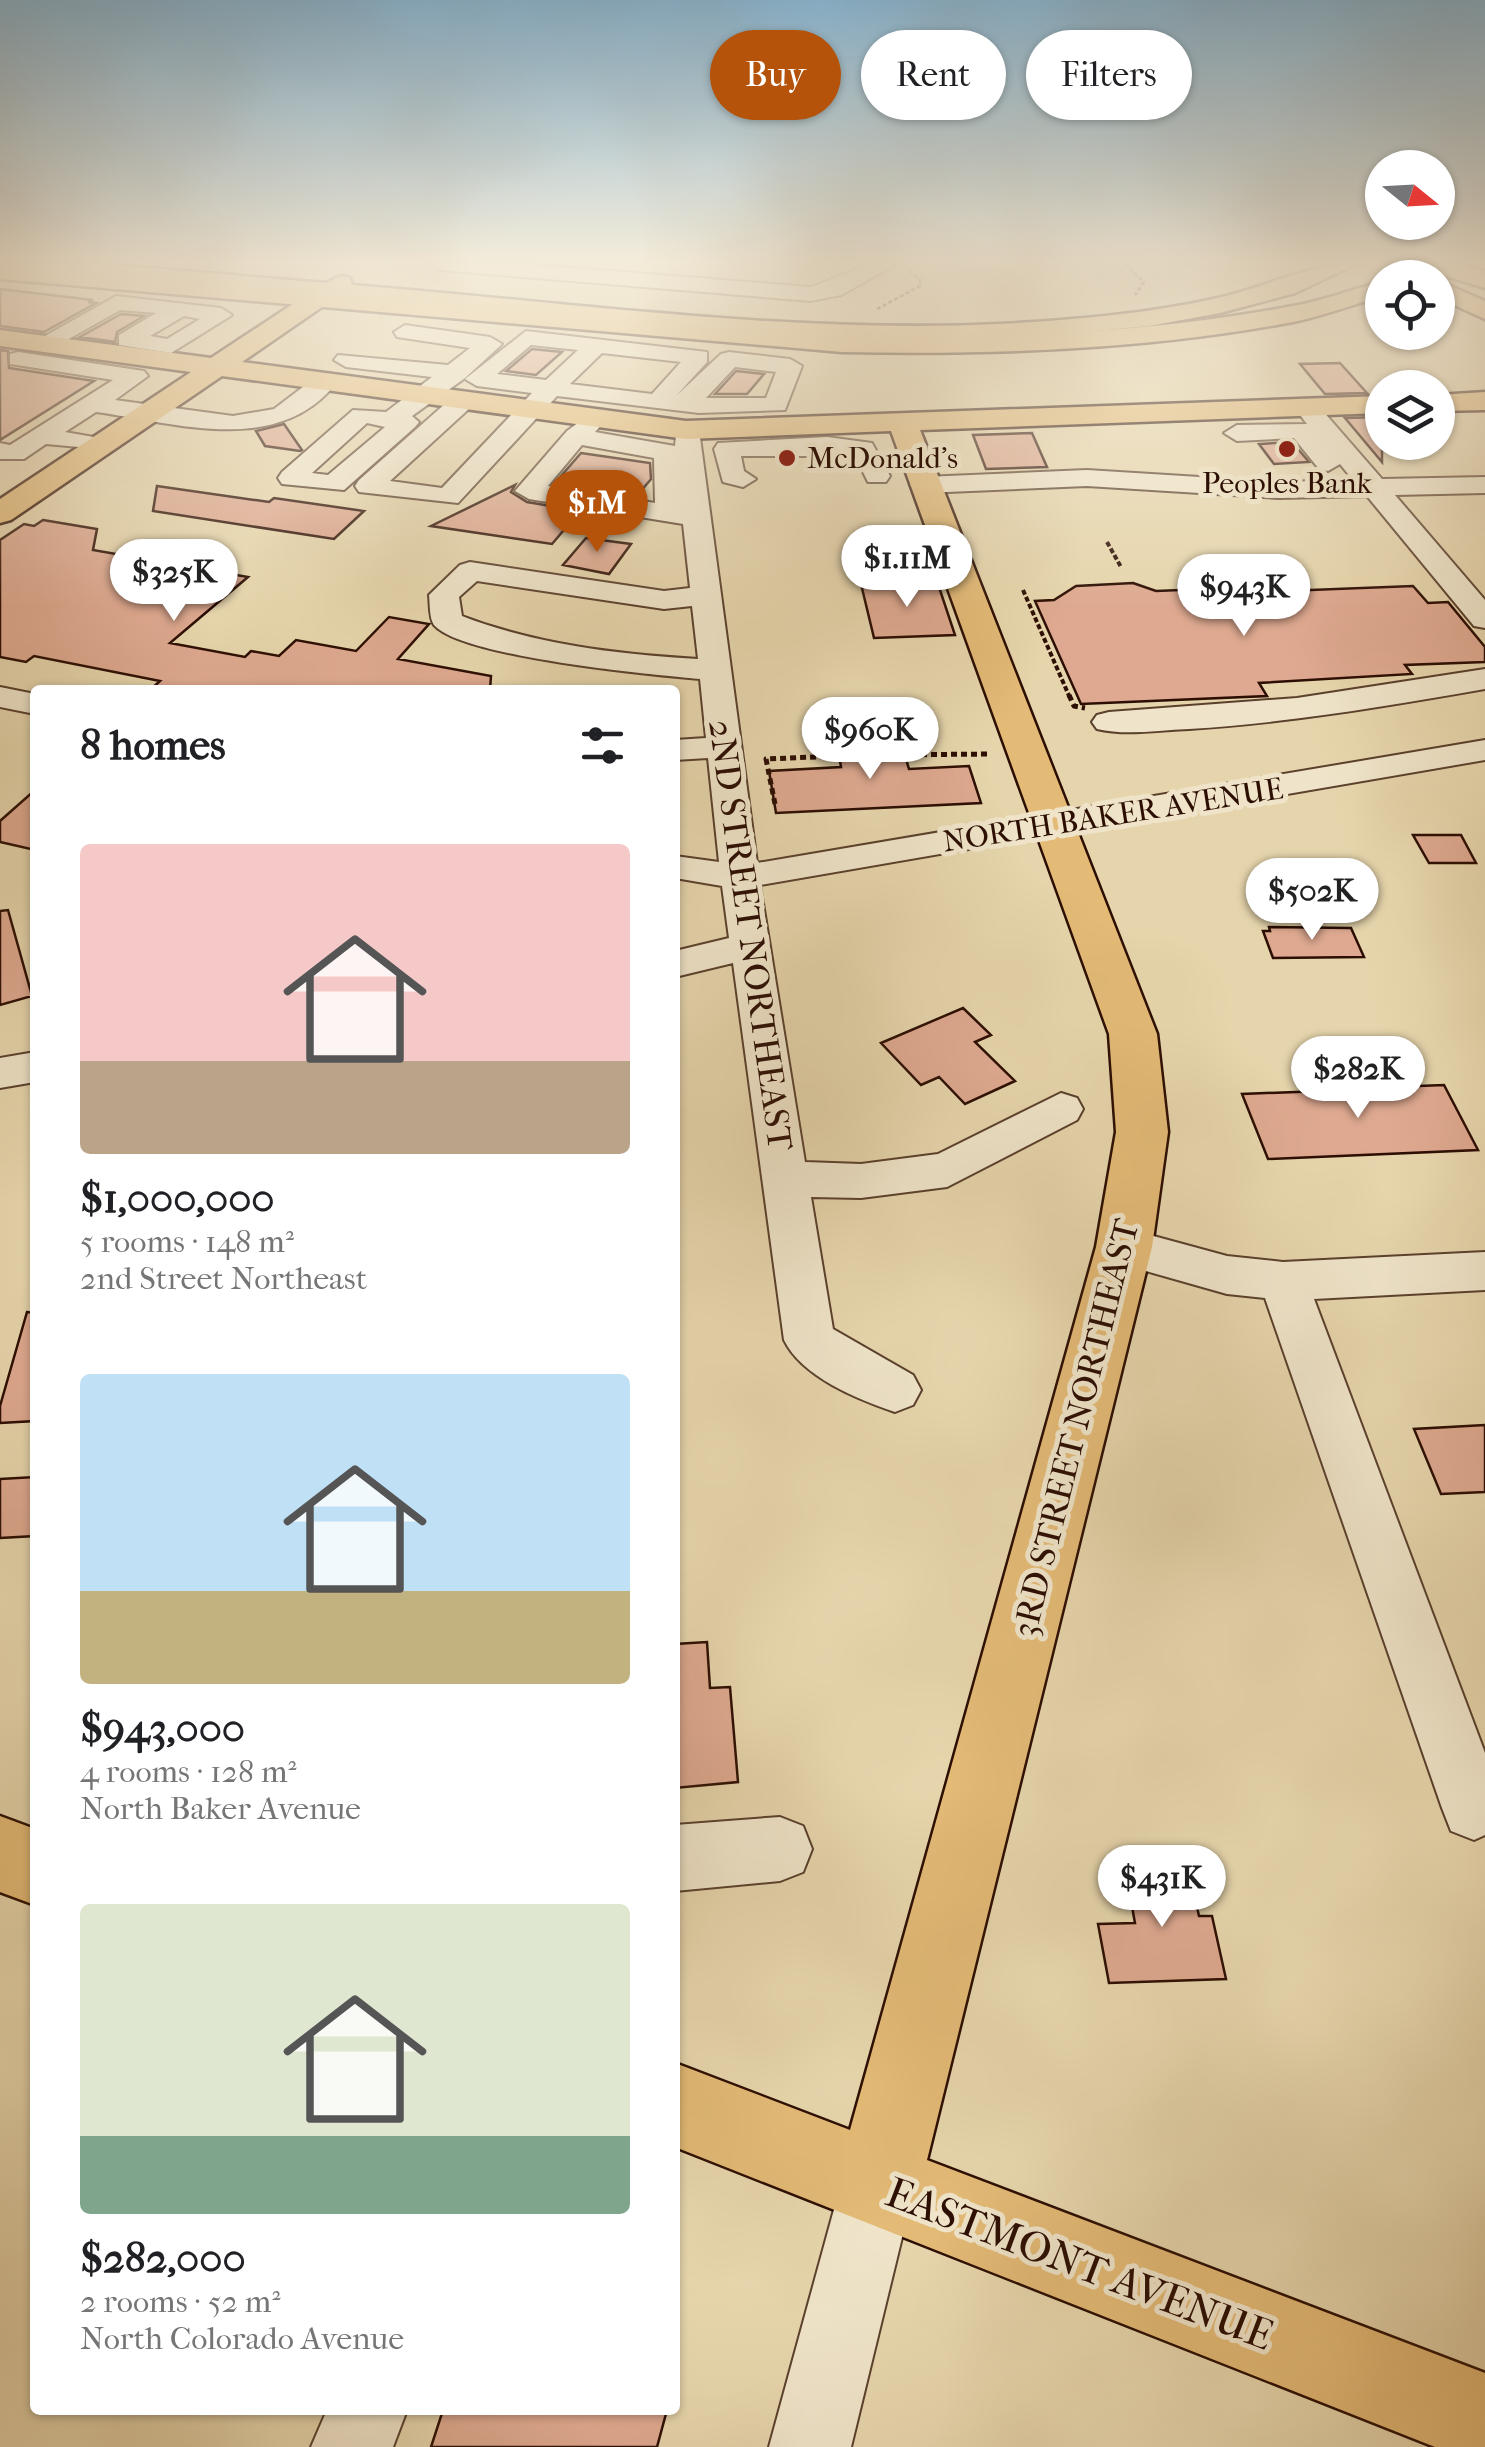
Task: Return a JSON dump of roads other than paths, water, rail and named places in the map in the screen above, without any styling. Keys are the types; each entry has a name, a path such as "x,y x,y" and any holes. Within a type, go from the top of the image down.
{"main road":[{"path":"0,513 203,378"},
{"path":"295,378 456,397 517,424 585,428 686,418 902,425 1293,428 1365,409"},
{"path":"1455,402 1485,401"},
{"name":"3RD STREET NORTHEAST","path":"878,2184 1124,1247 1142,1132 1133,1034 902,425"},
{"path":"0,1854 30,1865"},
{"name":"EASTMONT AVENUE","path":"680,2108 1485,2420"}],"street":[{"path":"0,451 16,454 133,378"},
{"path":"400,378 456,397"},
{"path":"373,483 400,459 468,378"},
{"path":"477,378 658,402 686,418"},
{"path":"400,459 455,467 517,424 562,378"},
{"path":"658,402 680,378"},
{"path":"92,404 232,424 282,415 324,382"},
{"path":"390,420 423,396"},
{"path":"334,484 406,422 362,416 291,478 334,484 435,486 454,479 455,467"},
{"name":"2ND STREET NORTHEAST","path":"686,418 724,748 808,1340 840,1363 895,1390"},
{"path":"658,512 669,497 667,452 585,428 529,491 658,512 696,518"},
{"path":"1293,428 1335,471 1323,476"},
{"path":"1238,434 1294,428 1373,488 1485,619"},
{"path":"41,436 102,445"},
{"path":"742,479 732,476 727,450 848,446 863,449 878,476"},
{"path":"924,485 1086,478 1279,490 1482,488"},
{"path":"0,484 36,489"},
{"path":"444,595 470,571 664,600 706,596"},
{"path":"444,595 590,620"},
{"path":"444,595 448,621 501,641 609,660 715,670"},
{"path":"644,629 658,628 666,620 670,609 664,600"},
{"path":"1108,722 1216,720 1239,712 1347,704 1485,680"},
{"path":"0,698 30,703"},
{"path":"680,750 724,748"},
{"name":"NORTH BAKER AVENUE","path":"746,914 1053,826 1485,750"},
{"path":"680,870 746,914"},
{"path":"680,930 746,914"},
{"path":"680,960 746,914"},
{"path":"0,1073 30,1068"},
{"path":"785,1179 861,1182 947,1170 1060,1108"},
{"path":"1124,1247 1228,1275 1283,1281 1485,1271"},
{"path":"1283,1281 1474,1808"},
{"path":"680,1858 780,1849"},
{"name":"3RD STREET NORTHEAST","path":"810,2447 878,2184"},
{"path":"352,2447 365,2415"}],"place":[{"name":"Peoples Bank","path":"1287,449"},
{"name":"McDonald's","path":"787,458"}]}
